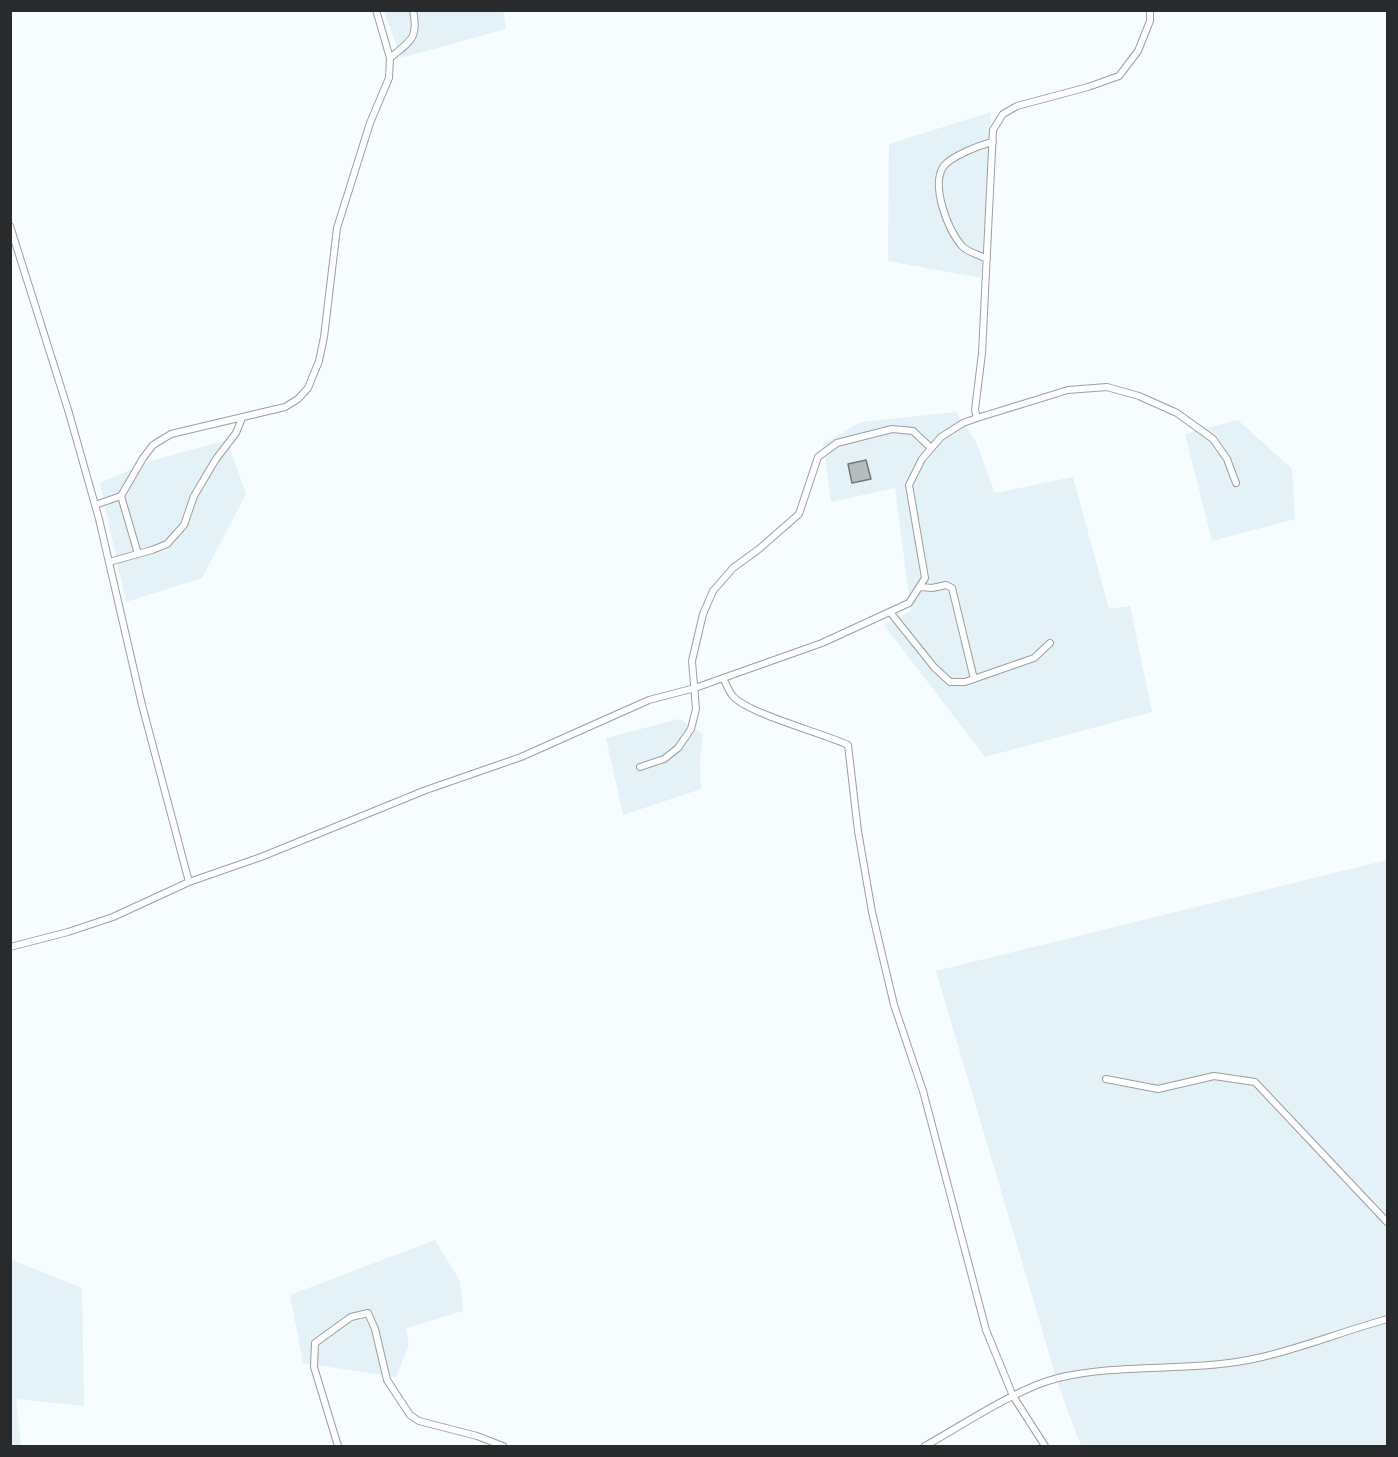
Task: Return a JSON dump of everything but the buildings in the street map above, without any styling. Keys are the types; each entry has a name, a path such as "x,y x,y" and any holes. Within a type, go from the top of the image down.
{"lane":[{"path":"94,505 120,496 128,487 143,458 153,445 171,434 285,407 298,399 308,388 319,361 324,337 337,228 370,123 389,78 390,58 376,10"},
{"path":"390,58 413,39 417,27 414,10"},
{"path":"977,418 975,410 982,353 993,130 1003,114 1017,106 1088,87 1119,75 1138,51 1149,21 1150,10"},
{"path":"987,259 963,248 947,221 939,180 944,166 979,145 993,142"},
{"path":"10,226 65,401 94,505 141,705 189,882"},
{"path":"10,946 68,932 113,916 189,882 261,857 426,790 521,757 649,700 695,688 822,643 909,603 925,578 909,485 922,459 940,437 963,423 1068,390 1107,387 1139,396 1177,413 1213,439 1227,459 1236,483"},
{"path":"109,562 167,544 184,525 195,496 216,459 236,433 242,418"},
{"path":"640,767 664,759 678,748 691,729 696,709 692,661 704,614 713,591 733,568 799,514 818,457 837,443 892,429 913,431 931,448"},
{"path":"120,496 138,554"},
{"path":"920,587 932,588 946,585 952,588 974,679"},
{"path":"890,612 934,667 950,682 965,682 1034,658 1050,643"},
{"path":"723,678 732,696 757,711 833,738 848,746 858,831 872,912 894,1005 923,1091 986,1329 1013,1396 1045,1446"},
{"path":"1106,1079 1158,1089 1214,1076 1255,1082 1388,1223"},
{"path":"338,1446 314,1367 315,1343 351,1317 368,1313 375,1329 387,1380 410,1415 419,1421 477,1436 502,1446"},
{"path":"925,1446 1013,1396 1056,1379 1107,1369 1208,1365 1249,1360 1388,1319"}],"shaded area":[{"path":"384,11 503,11 506,29 401,58"},
{"path":"991,112 981,278 888,261 889,144"},
{"path":"956,412 976,442 995,493 1073,477 1109,609 1130,606 1152,712 985,757 884,625 911,611 895,488 831,502 823,444 861,422"},
{"path":"1238,420 1292,469 1295,519 1212,541 1185,434"},
{"path":"227,440 246,494 202,578 126,602 100,483 150,461"},
{"path":"679,719 703,734 700,762 701,789 623,815 606,738"},
{"path":"1387,860 1387,1446 1081,1446 1059,1387 936,971"},
{"path":"435,1240 460,1281 463,1311 406,1328 409,1345 396,1377 303,1363 290,1295"},
{"path":"10,1259 82,1288 84,1406 16,1399 21,1446 11,1446"}]}
